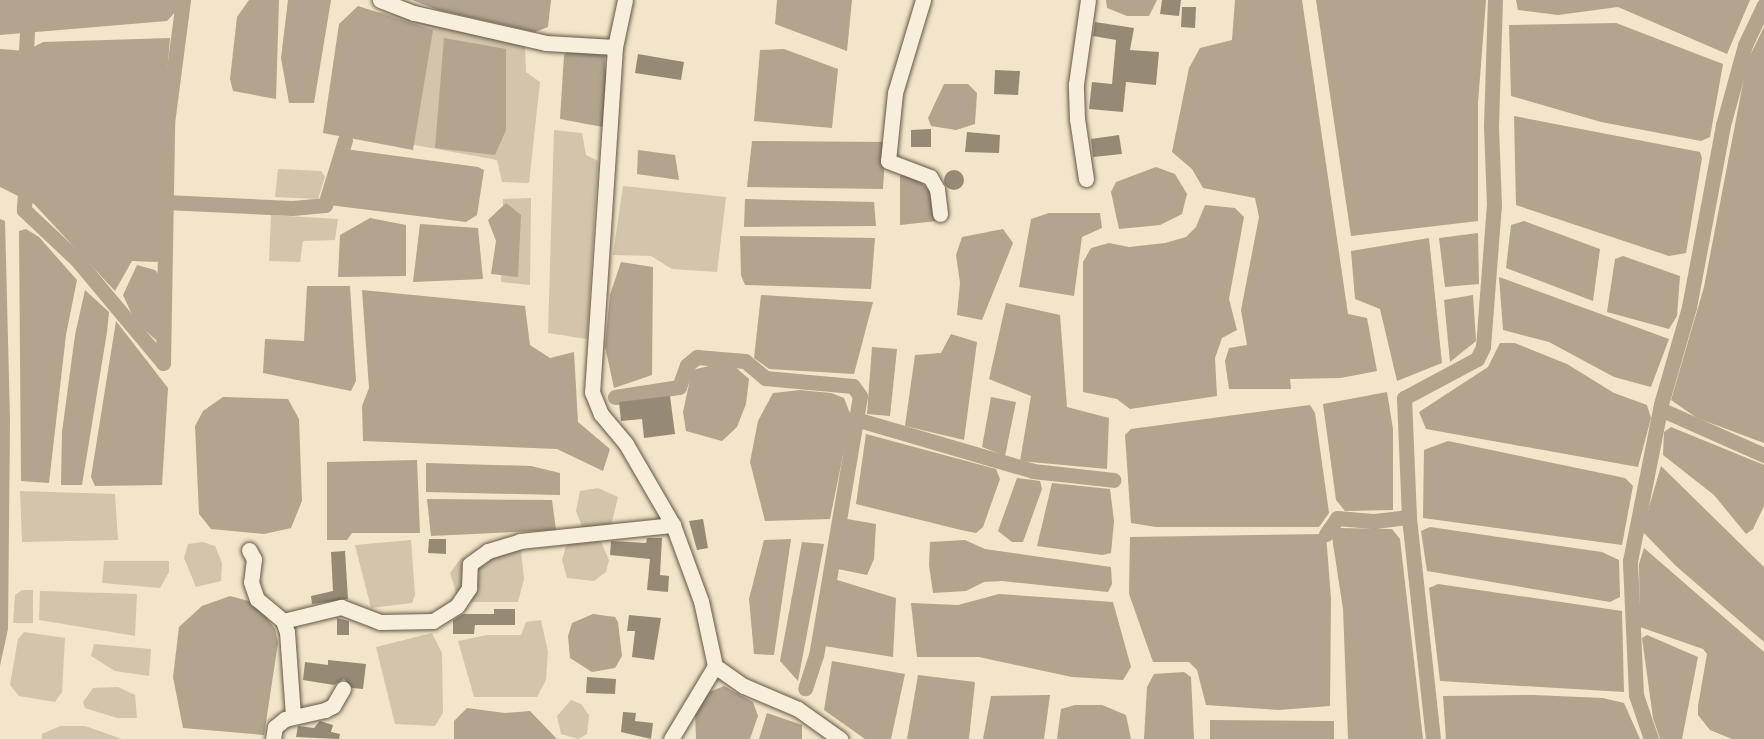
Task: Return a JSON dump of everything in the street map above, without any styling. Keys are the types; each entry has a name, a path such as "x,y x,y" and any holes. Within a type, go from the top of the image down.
{"street":[{"path":"380,0 414,13 546,43 615,48"},
{"path":"625,0 615,48 592,392 601,414 633,454 673,525 701,601 715,666 671,739"},
{"path":"923,0 895,93 888,161 930,177 937,189 940,214"},
{"path":"1086,179 1077,119 1076,84 1088,0"},
{"path":"283,621 341,607 380,622 433,621 457,606 469,588 470,564 488,550 520,541 673,525"},
{"path":"249,550 254,559 251,582 257,599 283,621 287,632 294,716"},
{"path":"715,666 744,686 798,709 840,739"},
{"path":"273,739 275,727 294,716 333,706 343,689"}],"shaded area":[{"path":"0,0 180,0 179,8 167,21 0,35"},
{"path":"249,0 279,0 276,99 233,91 230,79 237,17"},
{"path":"288,0 331,0 314,103 289,103 281,58"},
{"path":"412,0 551,0 548,27 535,32 438,10"},
{"path":"777,0 852,0 847,51 775,24"},
{"path":"1106,0 1157,0 1149,16 1127,16 1107,8"},
{"path":"1235,0 1302,0 1348,314 1367,318 1377,371 1341,378 1290,379 1291,389 1229,389 1225,361 1229,348 1247,345 1241,310 1259,217 1255,198 1203,188 1192,169 1172,152 1189,68 1200,48 1232,40"},
{"path":"1316,0 1486,0 1478,103 1478,221 1351,236"},
{"path":"1516,0 1750,0 1727,54 1618,7 1558,15 1518,10"},
{"path":"358,6 433,30 413,150 323,133 339,24"},
{"path":"382,12 525,45 526,72 540,82 529,183 502,182 497,160 387,140 356,16"},
{"path":"1616,23 1723,64 1710,137 1701,141 1601,122 1511,96 1509,25"},
{"path":"1764,27 1764,443 1697,418 1671,400 1704,287 1747,62"},
{"path":"170,38 163,124 162,255 157,262 132,261 115,291 34,204 0,187 0,49 26,51 43,42"},
{"path":"444,38 506,49 506,130 495,155 435,148"},
{"path":"571,49 604,52 607,88 603,127 560,119 564,55"},
{"path":"784,49 838,69 832,128 754,121 760,50"},
{"path":"944,84 968,84 977,93 975,124 956,130 931,126 928,118"},
{"path":"1514,116 1700,152 1702,158 1686,253 1669,256 1516,205"},
{"path":"554,130 582,133 586,155 598,161 587,339 548,333"},
{"path":"752,141 886,142 883,189 747,187"},
{"path":"345,149 478,167 484,170 477,215 466,222 329,205"},
{"path":"638,150 675,155 679,180 637,174"},
{"path":"1156,167 1175,174 1187,194 1182,214 1160,225 1119,229 1111,192 1116,182"},
{"path":"278,169 321,171 325,177 318,199 275,197"},
{"path":"910,171 936,198 937,221 900,225 900,176"},
{"path":"623,186 726,197 717,272 672,269 651,256 613,255"},
{"path":"531,198 530,285 501,282 503,199"},
{"path":"745,199 874,202 876,226 744,227"},
{"path":"506,203 521,215 518,277 491,274 496,241 488,220"},
{"path":"1205,205 1235,208 1244,217 1229,299 1237,330 1222,338 1215,358 1217,396 1130,409 1117,399 1083,392 1083,262 1091,248 1109,243 1129,247 1165,243 1186,237 1196,227"},
{"path":"1049,213 1100,213 1102,228 1082,237 1074,296 1019,287 1031,219"},
{"path":"271,215 338,219 335,240 303,241 300,262 269,261"},
{"path":"370,218 406,225 406,276 338,277 340,235"},
{"path":"0,219 5,221 10,419 8,629 0,666"},
{"path":"1524,221 1600,249 1593,301 1506,268 1511,225"},
{"path":"420,224 478,228 483,279 413,282"},
{"path":"26,229 39,237 77,280 66,335 49,483 21,481 19,231"},
{"path":"1003,229 1013,243 982,320 957,315 960,283 956,255 962,237"},
{"path":"1478,233 1479,284 1445,287 1439,238"},
{"path":"740,236 875,238 871,289 745,285 741,275"},
{"path":"1429,238 1442,363 1397,381 1380,309 1355,299 1351,251"},
{"path":"1623,256 1680,276 1677,316 1669,329 1607,312 1615,259"},
{"path":"621,262 653,267 652,375 614,388 605,346 610,295"},
{"path":"137,265 155,270 159,275 162,326 156,340 135,321 123,295"},
{"path":"1499,277 1669,339 1651,387 1614,377 1549,342 1503,330"},
{"path":"307,286 350,286 356,381 351,391 263,373 265,339 304,341"},
{"path":"85,290 109,312 107,332 82,485 61,485 62,432 75,335"},
{"path":"362,290 525,306 530,345 550,358 574,352 578,422 610,449 603,471 557,449 363,441 362,406 369,388"},
{"path":"761,295 873,302 854,374 769,369 754,358"},
{"path":"1473,295 1476,341 1450,362 1444,300"},
{"path":"1006,303 1060,315 1067,407 1109,418 1107,469 1020,461 1031,396 989,379"},
{"path":"116,321 168,388 162,485 95,486 91,477"},
{"path":"951,334 977,342 964,440 905,426 915,355 941,353"},
{"path":"1500,343 1515,343 1567,364 1614,393 1647,405 1651,418 1638,467 1426,429 1419,412 1488,367"},
{"path":"872,347 897,349 890,416 867,414"},
{"path":"709,366 734,366 749,379 746,404 737,427 722,441 686,431 683,412 692,370"},
{"path":"800,390 831,393 844,398 851,416 830,519 765,521 750,462 758,421 773,393"},
{"path":"1387,392 1393,429 1393,510 1345,511 1336,500 1323,404"},
{"path":"223,397 288,399 299,419 302,501 291,528 264,534 211,529 199,514 195,426 203,411"},
{"path":"991,397 1016,402 1005,456 982,447"},
{"path":"1310,405 1315,413 1329,513 1319,527 1156,527 1131,523 1125,435 1131,429"},
{"path":"1671,427 1764,465 1764,506 1753,529 1746,534 1714,495 1663,455 1664,432"},
{"path":"866,434 996,469 1000,479 983,527 976,533 856,504"},
{"path":"1448,441 1625,478 1633,486 1622,545 1423,518 1424,450"},
{"path":"417,460 420,533 352,533 347,540 327,540 327,462"},
{"path":"426,463 531,466 560,473 560,495 426,492"},
{"path":"1661,466 1764,567 1764,642 1676,566 1642,531"},
{"path":"1017,478 1040,481 1042,489 1023,542 1012,542 998,531"},
{"path":"1052,483 1110,489 1114,521 1111,553 1102,555 1037,546"},
{"path":"598,488 618,497 611,526 583,529 576,511 580,491"},
{"path":"20,491 115,494 118,540 22,542"},
{"path":"427,499 552,500 556,530 431,536"},
{"path":"847,519 876,524 874,559 867,575 838,569"},
{"path":"1430,527 1602,552 1619,560 1620,597 1610,602 1427,571 1421,531"},
{"path":"1339,528 1392,529 1400,539 1423,739 1348,739 1343,609 1332,537"},
{"path":"1326,534 1331,599 1330,706 1279,710 1206,705 1197,670 1189,662 1153,662 1129,594 1130,537"},
{"path":"582,537 601,542 609,560 606,572 594,581 567,578 562,560 566,546"},
{"path":"791,539 774,655 754,654 749,599 764,540"},
{"path":"411,540 415,595 412,603 371,608 355,545"},
{"path":"965,540 985,549 1111,567 1112,584 1108,592 1002,581 984,582 966,591 933,593 929,565 930,542"},
{"path":"520,541 524,579 518,602 459,602 450,573 461,558 479,555 488,543"},
{"path":"203,542 215,546 222,563 221,581 196,587 184,558 188,544"},
{"path":"802,542 824,544 798,681 780,661"},
{"path":"1644,548 1764,652 1764,739 1732,739 1710,730 1698,715 1707,654 1703,649 1640,627 1639,564"},
{"path":"104,561 169,561 169,572 160,588 102,583"},
{"path":"834,579 896,598 893,657 824,646"},
{"path":"1438,584 1622,611 1624,692 1440,681 1429,588"},
{"path":"22,590 33,590 33,623 13,623 15,595"},
{"path":"40,591 137,594 135,636 39,620"},
{"path":"999,594 1113,602 1131,667 1123,680 1072,677 979,657 917,657 911,603 958,605"},
{"path":"230,596 256,603 275,629 278,643 264,735 183,728 173,677 179,627 202,606"},
{"path":"593,614 615,617 618,622 622,656 615,668 592,672 570,658 568,636 572,623"},
{"path":"541,620 548,652 546,680 537,697 474,697 458,641 487,635 521,635 526,622"},
{"path":"24,632 65,638 62,692 55,702 19,696 10,685 18,639"},
{"path":"432,633 442,653 443,713 435,726 395,724 376,647"},
{"path":"1647,635 1698,657 1682,739 1660,739 1653,718 1642,638"},
{"path":"94,644 151,649 149,676 115,671 91,656"},
{"path":"832,661 905,674 891,739 865,739 824,710"},
{"path":"1184,672 1191,677 1194,739 1144,739 1147,687 1154,674"},
{"path":"918,675 975,682 969,739 907,739"},
{"path":"724,686 753,702 758,716 750,739 696,739 695,711 702,695"},
{"path":"118,687 135,695 137,718 117,718 85,708 83,702 93,688"},
{"path":"1050,695 1044,739 983,739 991,696"},
{"path":"1533,695 1603,698 1624,703 1640,739 1446,739 1443,696"},
{"path":"571,700 581,704 589,715 587,734 578,739 561,734 557,716"},
{"path":"1075,705 1102,705 1126,715 1131,739 1057,739 1061,709"},
{"path":"467,708 505,713 530,711 557,739 454,739 454,721"},
{"path":"767,713 802,725 802,739 759,739"},
{"path":"1210,720 1334,721 1334,739 1210,739"},
{"path":"60,726 85,726 122,739 42,739 42,734"}],"building":[{"path":"1162,0 1181,0 1179,16 1160,14"},
{"path":"1182,7 1196,7 1195,28 1181,27"},
{"path":"1095,22 1134,28 1130,50 1159,52 1156,85 1126,82 1123,112 1089,109 1092,82 1112,84 1116,40 1093,36"},
{"path":"638,54 684,62 681,80 635,73"},
{"path":"995,70 1020,71 1018,95 994,94"},
{"path":"931,129 931,147 911,147 911,130"},
{"path":"967,132 1000,135 999,153 965,152"},
{"path":"1119,135 1122,154 1093,157 1091,139"},
{"path":"950,170 958,170 964,176 964,184 958,190 950,190 944,184 944,176"},
{"path":"670,396 675,434 644,438 642,419 621,421 619,402"},
{"path":"703,519 708,548 697,550 689,521"},
{"path":"647,538 662,538 660,575 669,576 668,592 647,590 650,559 610,555 611,541 646,543"},
{"path":"429,539 446,539 446,554 428,553"},
{"path":"345,551 348,599 312,604 311,596 333,591 331,552"},
{"path":"494,609 515,609 515,625 475,625 474,634 453,634 453,620 463,614 494,614"},
{"path":"629,615 661,618 654,660 632,657 635,631 627,631"},
{"path":"337,618 349,621 349,635 337,635"},
{"path":"328,660 366,664 363,689 352,688 344,679 334,685 303,680 305,662 328,665"},
{"path":"587,677 616,679 615,694 586,693"},
{"path":"623,712 636,713 635,721 653,723 651,739 621,732"},
{"path":"320,721 333,725 331,732 340,734 339,739 296,737 298,726 314,728"}],"waterway":[{"path":"26,179 24,210 77,260 163,363 167,123 183,0"},
{"path":"1433,739 1409,517 1404,398 1477,359 1483,347 1494,205 1491,126 1495,0"},
{"path":"1651,739 1636,695 1630,561 1661,404 1689,307 1723,125 1745,45 1764,5"},
{"path":"25,70 27,33"},
{"path":"165,202 292,208 325,205 345,140"},
{"path":"615,397 679,387 687,365 697,357 745,361 765,378 853,386 860,396 816,655 805,688"},
{"path":"1660,409 1764,455"},
{"path":"859,420 1033,471 1114,480"},
{"path":"1326,534 1337,518 1375,521 1409,517"}]}
